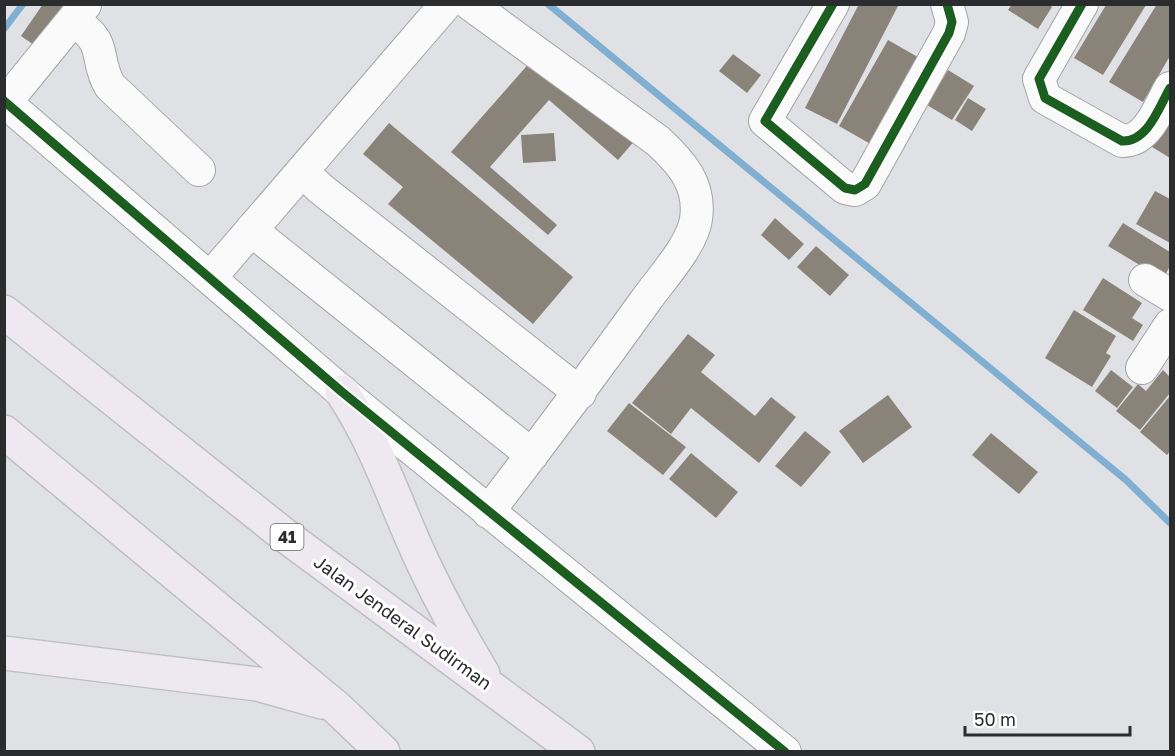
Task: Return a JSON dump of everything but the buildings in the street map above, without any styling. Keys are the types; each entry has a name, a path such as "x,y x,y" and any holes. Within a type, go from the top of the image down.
{"highway":[{"name":"Jalan Jenderal Sudirman","path":"4,312 283,534 578,752"},
{"path":"342,392 382,461 424,565 490,686"},
{"path":"4,432 338,708 383,752"},
{"path":"4,653 256,684 338,708"}],"street":[{"path":"210,278 446,4"},
{"path":"470,4 658,141 682,165 696,188 696,220 682,250 580,393 488,512"},
{"path":"833,4 765,122 845,188 851,190 865,184 949,33 952,22 946,4"},
{"path":"1082,4 1039,80 1045,98 1122,141 1128,141 1134,140 1144,132 1170,88"},
{"path":"80,13 5,101 342,392 785,752"},
{"path":"80,13 84,28 98,43 103,70 110,86 198,170"},
{"path":"302,171 321,189 580,393"},
{"path":"251,230 532,455"}],"waterway":[{"path":"4,29 23,4"},
{"path":"548,4 1126,480 1170,523"}],"cycle path":[{"path":"833,4 765,121 845,188 855,190 865,184 949,33 952,22 947,4"},
{"path":"1082,4 1039,79 1045,98 1122,141 1131,140 1146,130 1170,88"},
{"path":"4,101 342,392 785,752"}]}
